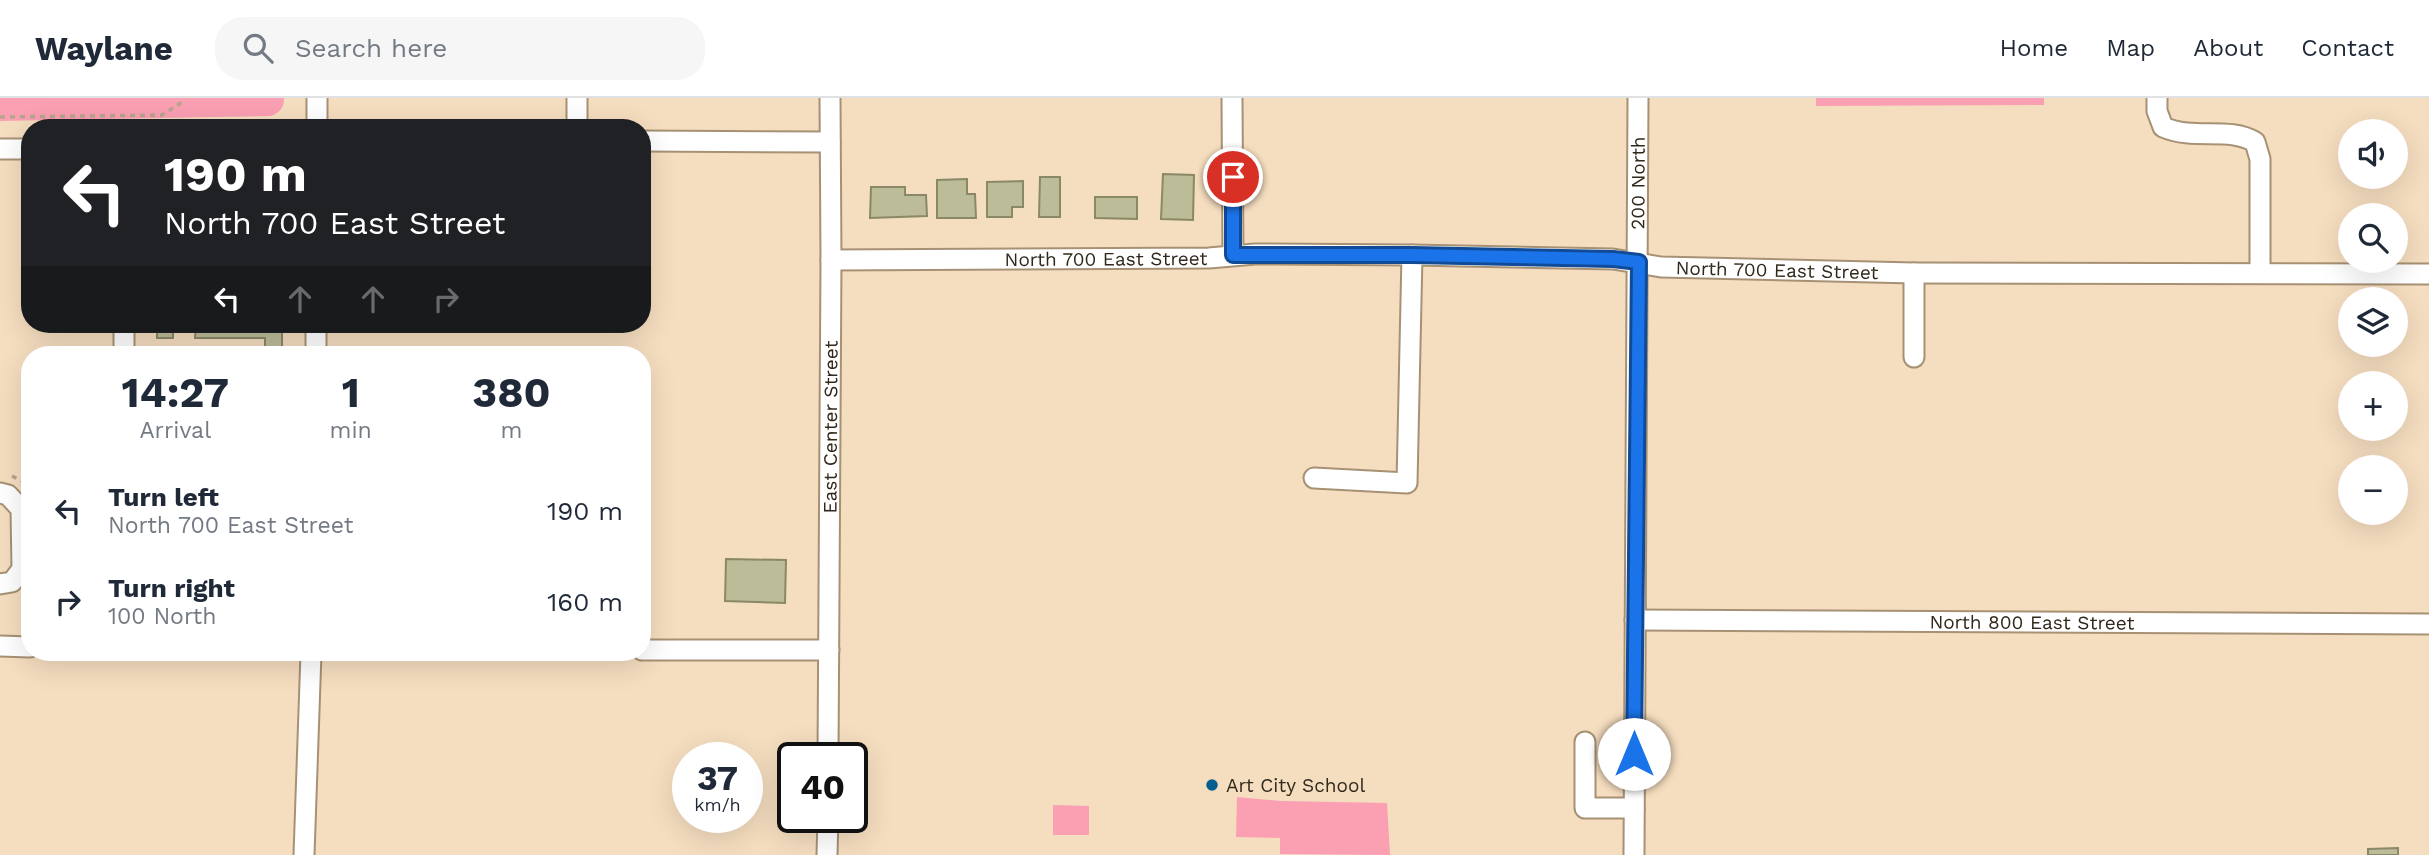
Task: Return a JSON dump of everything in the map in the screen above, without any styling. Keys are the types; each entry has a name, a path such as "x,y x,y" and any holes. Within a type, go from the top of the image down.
{"street":[{"path":"317,98 317,119"},
{"path":"577,98 577,119"},
{"name":"East Center Street","path":"828,742 830,98"},
{"path":"1232,98 1233,255"},
{"name":"200 North","path":"1634,855 1638,98"},
{"path":"2157,98 2157,111 2163,127 2178,134 2243,135 2255,142 2260,159 2260,273"},
{"path":"651,141 830,142"},
{"path":"0,149 21,149"},
{"path":"1314,478 1407,483 1412,255"},
{"name":"North 700 East Street","path":"831,260 1412,255 1613,259 1661,267 1913,272 2429,274"},
{"path":"1913,272 1914,357"},
{"path":"0,493 8,495 21,509"},
{"path":"0,584 12,582 21,570"},
{"name":"North 800 East Street","path":"1635,620 2429,624"},
{"path":"0,646 21,647"},
{"path":"651,650 829,650"},
{"path":"304,855 311,661"},
{"path":"1585,743 1585,808 1634,808"},
{"path":"827,855 828,833"}],"path":[{"path":"0,117 162,115 184,101"}],"shaded area":[{"path":"0,98 284,98 281,109 271,116 0,121"},
{"path":"1816,98 2044,98 2044,105 1816,106"},
{"path":"1237,797 1281,801 1387,803 1390,855 1280,854 1280,838 1236,837"},
{"path":"1053,805 1089,806 1089,835 1053,835"}],"building":[{"path":"1163,174 1194,175 1193,220 1161,219"},
{"path":"1040,177 1060,177 1060,217 1039,217"},
{"path":"967,179 967,194 975,194 976,218 937,218 937,180"},
{"path":"1023,181 1023,207 1012,207 1012,217 987,217 987,182"},
{"path":"871,187 905,187 905,195 926,195 927,216 870,218"},
{"path":"1095,197 1137,197 1137,219 1095,218"},
{"path":"157,333 173,333 173,338 157,338"},
{"path":"195,333 282,333 282,346 265,346 265,338 195,338"},
{"path":"726,559 786,560 785,603 725,601"},
{"path":"2398,848 2398,855 2368,855 2368,849"}],"place":[{"name":"Art City School","path":"1212,785"}],"route":[{"path":"1233,177 1233,255 1412,255 1613,259 1639,262 1634,754"}]}
